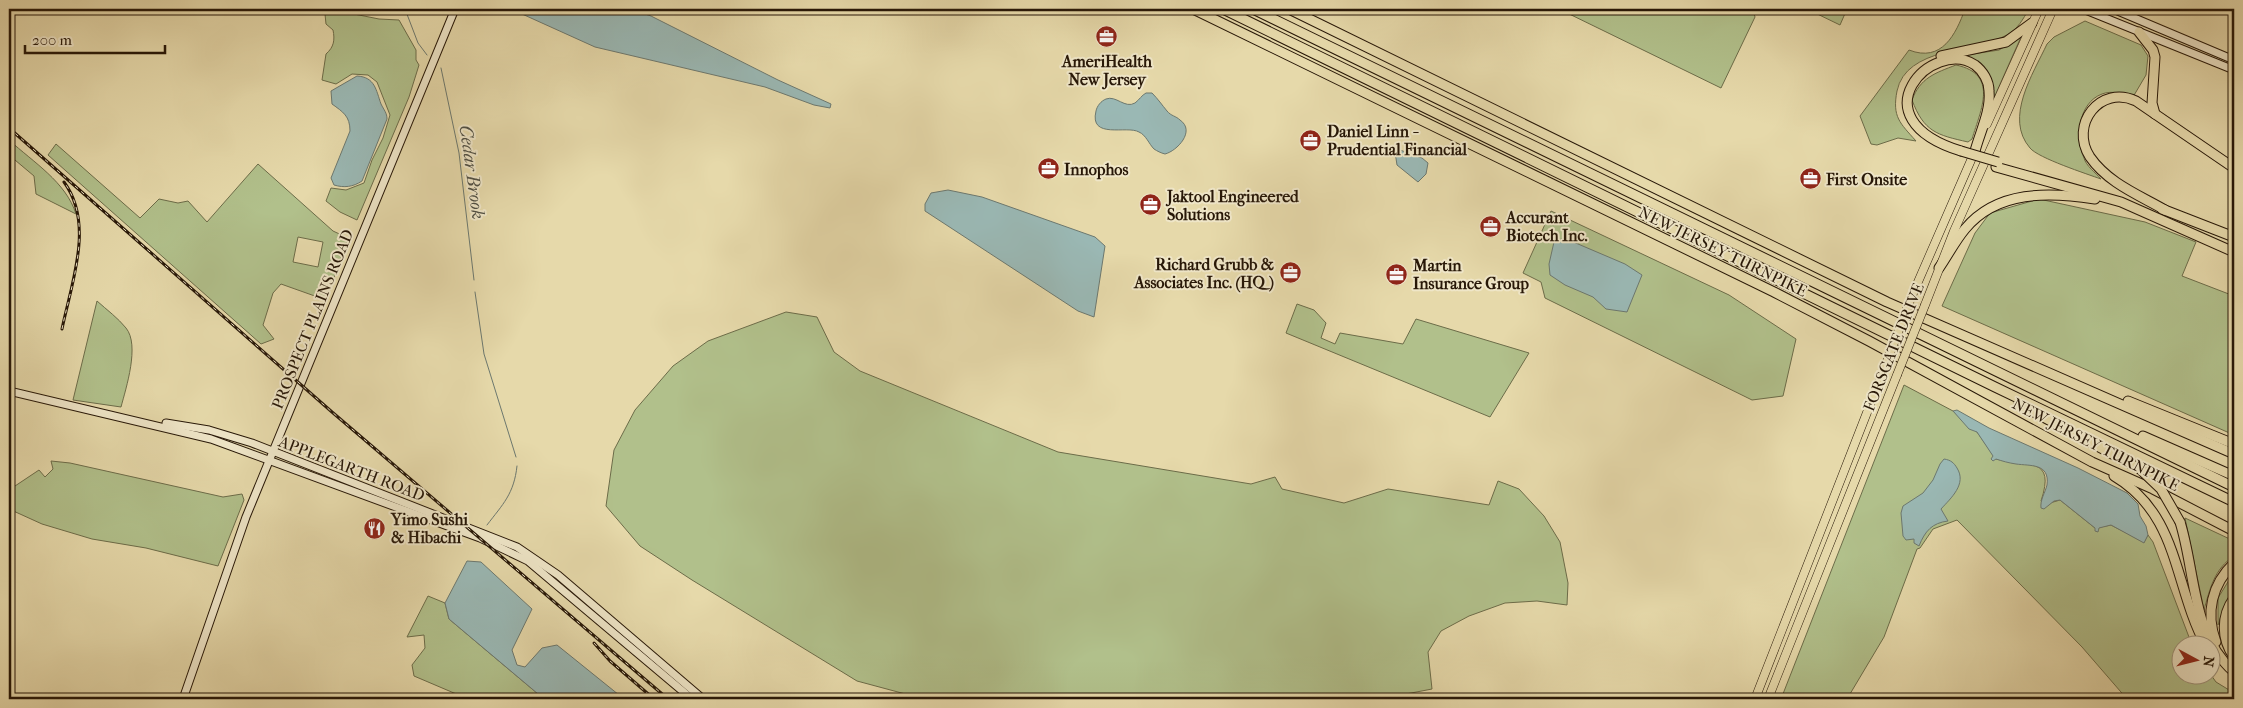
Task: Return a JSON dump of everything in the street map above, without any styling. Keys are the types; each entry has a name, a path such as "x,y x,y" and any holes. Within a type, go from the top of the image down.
{"highway":[{"name":"NEW JERSEY TURNPIKE","path":"1193,9 1799,305 1870,341 2092,462 2153,489 2234,531"},
{"name":"NEW JERSEY TURNPIKE","path":"1223,9 2234,502"},
{"name":"NEW JERSEY TURNPIKE","path":"1252,9 2018,380 2234,487"},
{"name":"NEW JERSEY TURNPIKE","path":"1289,9 1715,219 1923,318 2234,454"},
{"path":"2032,23 2006,42 1935,58 1919,69 1904,88 1901,105 1904,118 1910,127 1929,143 2109,198 2234,252"},
{"path":"2139,32 2153,50 2155,56 2152,103 2155,114"},
{"path":"1960,153 1924,133 1910,116 1907,102 1910,88 1924,72 1939,63 1955,59 1967,61 1977,67 1988,84 1989,102 1975,151"},
{"path":"2165,210 2120,185 2102,171 2090,157 2083,136 2083,127 2088,114 2104,100 2114,97 2127,98 2155,114 2234,168"},
{"path":"1997,164 2165,210 2234,237"},
{"path":"1939,268 1969,224 1986,211 2008,200 2032,196 2069,196 2109,202 2137,209"},
{"path":"1923,318 2234,444"},
{"path":"2018,380 2234,476"},
{"path":"1995,387 1998,392 2052,423 2140,469 2161,489 2180,522 2198,609 2206,632 2216,652 2234,674"},
{"path":"2092,462 2131,488 2157,516 2168,537 2194,622 2201,636"},
{"path":"2234,563 2216,588 2210,614 2216,642 2225,656 2234,665"},
{"path":"2234,598 2227,611 2224,627 2226,644 2234,657"},
{"path":"2220,664 2234,674"}],"main road":[{"name":"PROSPECT PLAINS ROAD","path":"183,699 246,517 455,9"},
{"name":"FORSGATE DRIVE","path":"1755,699 1911,298 2039,9"},
{"path":"2053,11 2061,9"},
{"path":"2083,9 2234,70"},
{"path":"2114,9 2234,60"},
{"name":"FORSGATE DRIVE","path":"1768,699 1939,268 2053,11"},
{"name":"APPLEGARTH ROAD","path":"9,391 211,439 480,538 528,561 692,699"},
{"name":"APPLEGARTH ROAD","path":"84,409 209,430 273,451 517,547 558,575 703,699"}],"green space":[{"path":"329,9 379,19 399,20 416,50 416,60 419,65 409,97 357,220 340,212 326,201 331,188 346,190 364,183 372,160 383,138 390,115 377,82 368,75 352,74 336,84 322,80 326,54 331,49 334,40 333,30 326,24 325,14"},
{"path":"1559,9 1753,9 1755,17 1721,88"},
{"path":"1807,9 1847,9 1840,25"},
{"path":"1965,9 2029,9 2017,27 2007,35 1927,58 1913,66 1903,77 1897,91 1896,107 1899,119 1916,141 1898,138 1877,145 1871,144 1860,116 1909,50 1930,53 1946,44 1957,28"},
{"path":"2085,21 2141,45 2148,56 2146,75 2133,97 2114,92 2102,94 2088,105 2083,113 2079,131 2081,150 2087,164 2101,179 2035,152 2030,148 2023,136 2020,123 2020,110 2024,96 2047,44 2054,37"},
{"path":"2021,37 1993,100 1991,79 1960,56 1999,50"},
{"path":"1956,65 1978,76 1984,94 1972,139 1968,142 1940,134 1927,126 1921,119 1912,100 1919,86 1929,77"},
{"path":"9,140 57,182 65,192 76,214 36,194 34,176 9,155"},
{"path":"56,144 140,218 159,199 178,203 188,201 207,222 258,164 333,231 348,238 326,300 281,284 273,293 263,325 274,339 261,344 48,155","holes":["298,237 323,242 318,267 293,262"]},
{"path":"2039,199 2145,222 2196,242 2182,276 2234,296 2234,435 1942,306 1975,233 1990,213"},
{"path":"1551,211 1729,295 1796,339 1783,396 1752,400 1545,298 1541,282 1523,273"},
{"path":"97,301 123,324 130,335 132,345 131,367 121,407 73,400"},
{"path":"1297,304 1314,310 1326,323 1321,338 1335,344 1340,333 1403,344 1416,319 1529,353 1490,417 1286,333"},
{"path":"786,312 817,317 834,352 860,371 1058,452 1251,484 1275,477 1282,489 1344,503 1388,489 1489,505 1498,481 1519,489 1544,516 1560,542 1568,583 1567,605 1537,601 1505,603 1469,616 1441,631 1428,652 1432,689 1380,699 924,699 857,681 640,546 606,506 614,450 635,410 673,366 708,341"},
{"path":"1904,385 1953,411 1977,432 1996,459 2028,464 2042,470 2045,477 2045,487 2041,501 2050,503 2060,500 2095,528 2111,525 2144,542 2148,535 2153,542 2189,636 2170,636 2170,686 2220,686 2220,684 2234,693 2234,699 2127,699 2082,647 1957,520 1933,529 1920,548 1917,549 1884,637 1847,699 1781,699"},
{"path":"51,461 70,463 223,497 242,494 244,500 218,566 146,548 92,539 42,524 9,509 9,490 39,470 45,477 53,469"},
{"path":"2185,518 2234,541 2234,556 2217,573 2204,610"},
{"path":"2234,572 2234,595 2226,603 2218,625 2218,598"},
{"path":"428,596 445,603 449,619 544,699 468,699 414,676 412,665 425,648 424,635 407,637"}],"water":[{"path":"511,9 636,11 651,16 778,80 831,104 830,108 814,105 765,87 595,47"},
{"path":"357,76 368,79 374,85 387,119 362,181 345,187 334,185 331,178 350,131 350,126 345,115 332,104 331,91"},
{"path":"1146,93 1152,93 1169,113 1184,124 1186,130 1183,140 1179,145 1165,154 1154,149 1146,137 1139,132 1103,129 1098,126 1095,120 1097,107 1104,100 1110,98 1131,104 1135,103"},
{"path":"1400,150 1422,158 1428,163 1426,174 1418,182 1397,165 1395,152"},
{"path":"948,190 982,197 1095,237 1105,246 1094,317 1078,311 925,211 925,204 931,193"},
{"path":"1564,238 1625,264 1642,275 1627,312 1606,309 1593,297 1565,285 1550,275 1549,264 1554,242"},
{"path":"1957,410 1989,428 2078,468 2127,493 2138,504 2140,516 2146,526 2148,535 2144,543 2111,525 2099,528 2098,532 2095,531 2095,528 2060,500 2054,501 2044,509 2041,508 2047,485 2047,478 2042,469 1996,459 1993,461 1991,459 1993,456 1977,432 1969,429 1953,411"},
{"path":"1944,459 1952,462 1957,468 1960,474 1959,485 1941,509 1948,521 1933,526 1924,536 1919,546 1914,543 1914,539 1906,540 1903,536 1901,513 1903,506 1923,493 1933,480"},
{"path":"467,561 481,562 532,609 512,650 517,665 525,667 542,648 557,645 624,699 544,699 449,619 445,603"}],"waterway":[{"name":"Cedar Brook","path":"405,9 418,43 427,55"},
{"name":"Cedar Brook","path":"441,68 459,153 474,280"},
{"name":"Cedar Brook","path":"475,292 484,354 516,457"},
{"name":"Cedar Brook","path":"487,525 510,491 516,476 517,466"}],"railway":[{"path":"9,128 332,412 668,699"},
{"path":"62,329 75,274 79,235 78,216 73,199 64,182"},
{"path":"594,643 610,661 654,699"}],"place":[{"name":"AmeriHealth New Jersey","path":"1107,37"},
{"name":"Daniel Linn - Prudential Financial","path":"1311,140"},
{"name":"Innophos","path":"1048,169"},
{"name":"First Onsite","path":"1810,179"},
{"name":"Jaktool Engineered Solutions","path":"1151,205"},
{"name":"Accurant Biotech Inc.","path":"1490,226"},
{"name":"Richard Grubb & Associates Inc. (HQ)","path":"1290,273"},
{"name":"Martin Insurance Group","path":"1397,274"},
{"name":"Yimo Sushi & Hibachi","path":"375,528"}]}
